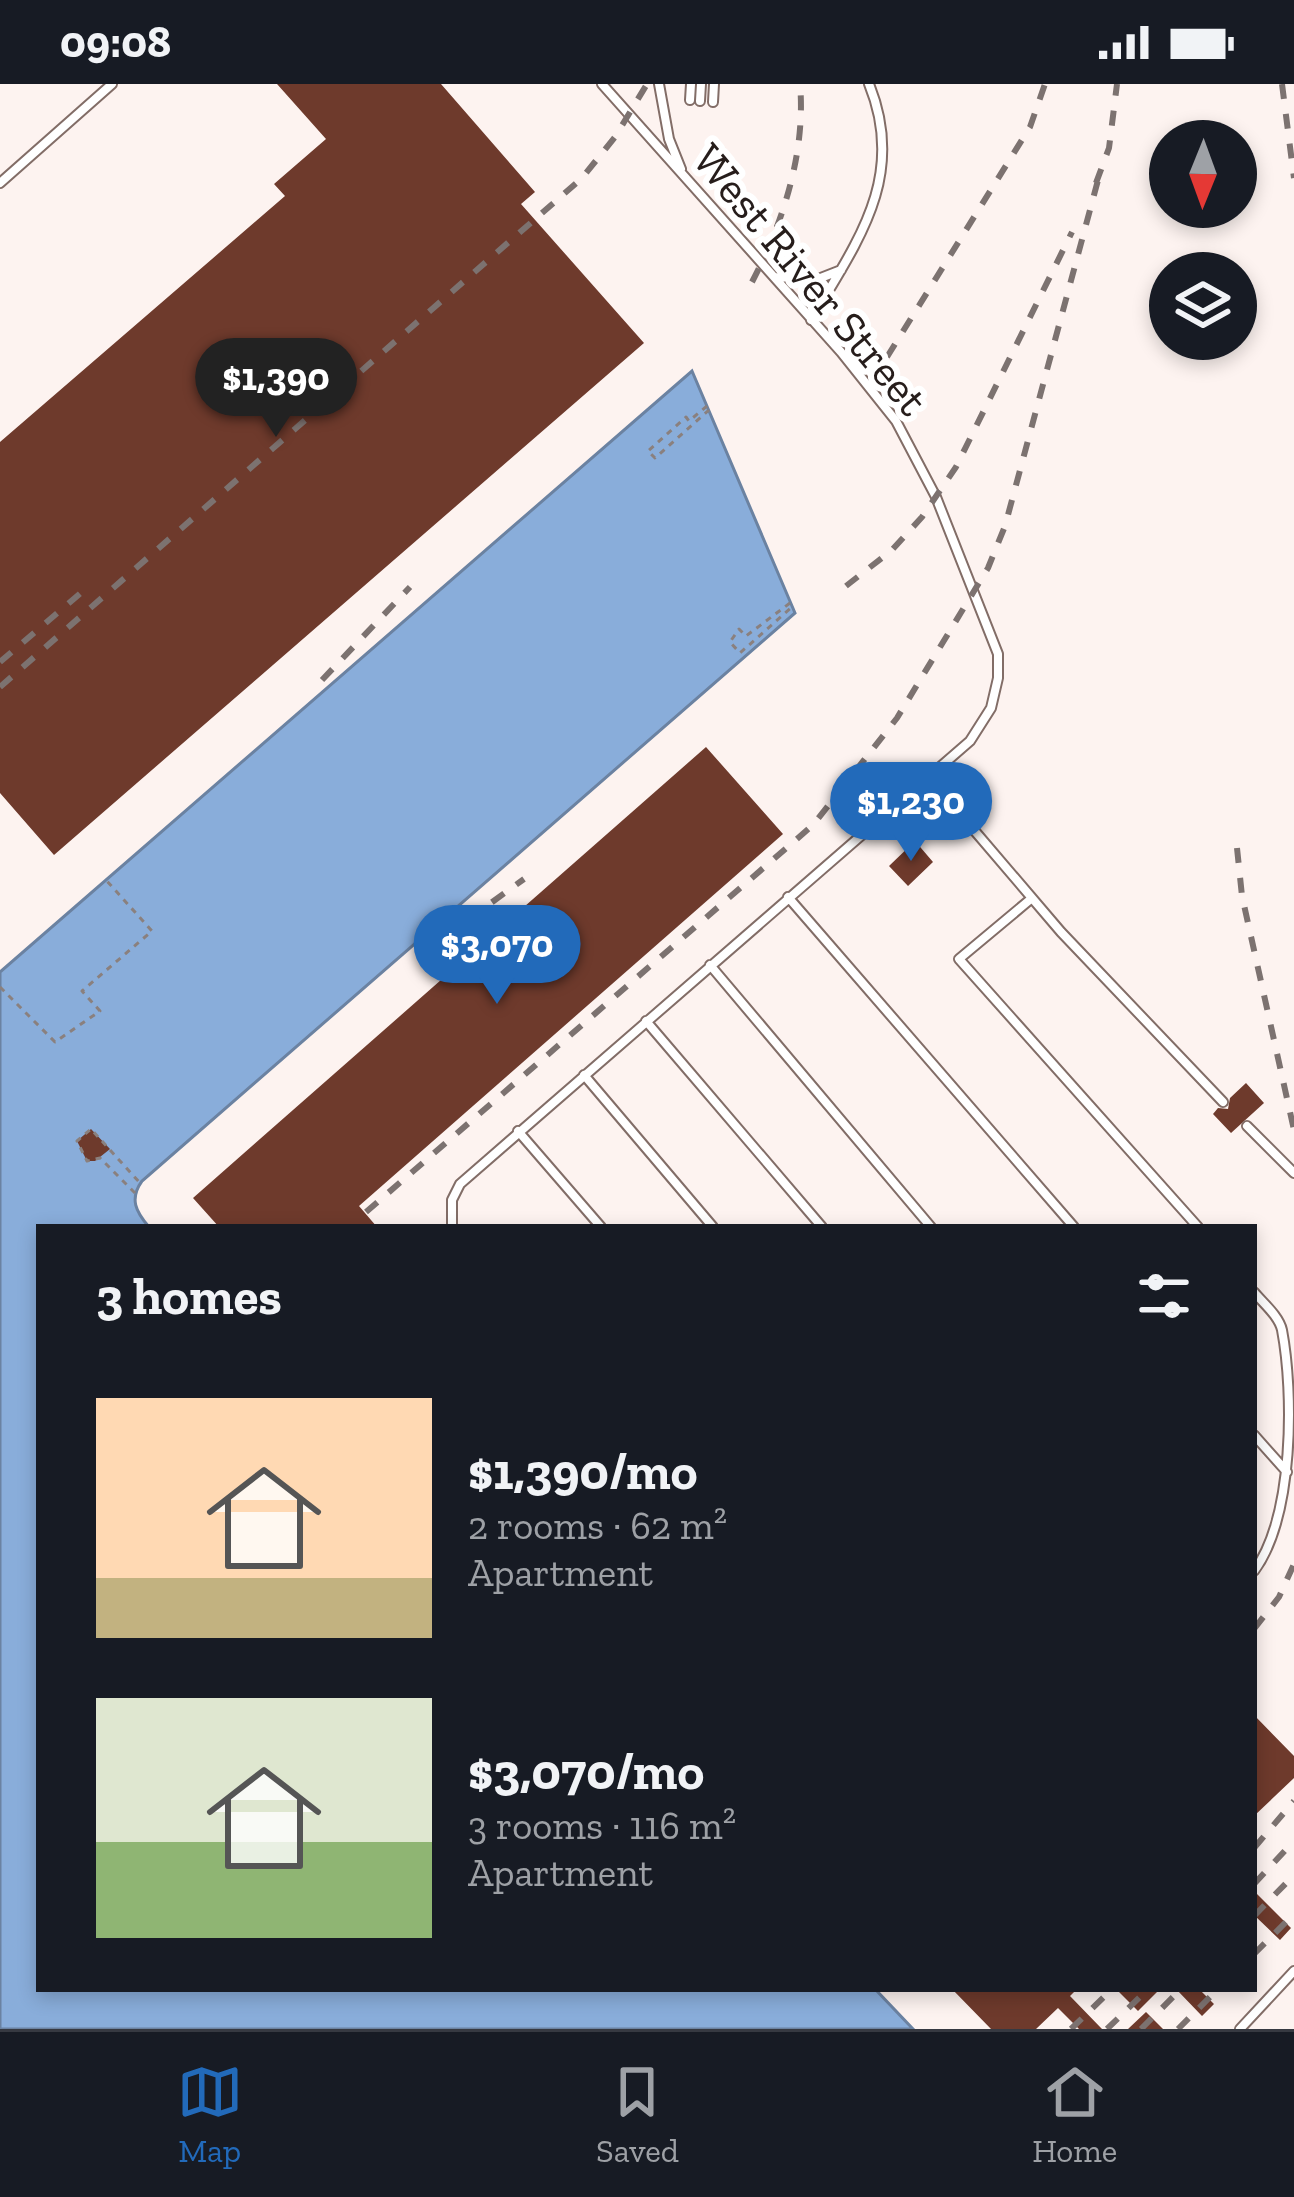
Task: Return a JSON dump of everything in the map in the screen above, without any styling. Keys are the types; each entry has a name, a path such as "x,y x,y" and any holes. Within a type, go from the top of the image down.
{"lane":[{"path":"0,183 112,84"},
{"name":"West River Street","path":"452,1224 452,1200 460,1184 970,741 991,708 998,677 998,654 936,497 896,421 602,84"},
{"path":"659,84 669,139 683,175"},
{"path":"691,84 695,101 701,84"},
{"path":"713,102 714,84"},
{"path":"812,320 874,206 883,174 884,137 869,84"},
{"path":"773,276 818,279 841,270"},
{"path":"923,778 1223,1102"},
{"path":"788,897 1071,1224"},
{"path":"1032,898 959,959 1195,1224"},
{"path":"710,965 928,1224"},
{"path":"646,1021 819,1224"},
{"path":"584,1075 710,1224"},
{"path":"1247,1126 1294,1174"},
{"path":"518,1132 598,1224"},
{"path":"1257,1296 1282,1325 1292,1392 1287,1472 1273,1540 1257,1566"},
{"path":"1257,1438 1287,1472"},
{"path":"1240,2029 1294,1971"}],"path":[{"path":"708,408 655,458 648,451 686,417 689,421 708,408"},
{"path":"791,605 740,653 730,642 739,629 746,637 772,613 775,616 791,605"},
{"path":"0,987 55,1042 100,1011 82,991 152,931 106,880"},
{"path":"135,1193 100,1157 87,1161 77,1141 92,1129 140,1183"}],"water":[{"path":"692,371 795,613 142,1181 136,1205 147,1224 36,1224 36,1992 878,1992 913,2029 0,2029 0,972"}],"building":[{"path":"277,84 441,84 535,192 521,204 644,343 54,855 0,793 0,442 285,196 274,184 326,139"},
{"path":"706,747 783,834 359,1206 374,1224 216,1224 193,1198"},
{"path":"915,841 933,862 908,886 889,866"},
{"path":"1246,1083 1264,1103 1231,1133 1213,1114 1218,1108 1228,1109 1230,1098"},
{"path":"91,1129 110,1149 95,1161 87,1161 77,1141"},
{"path":"1257,1718 1294,1756 1294,1778 1257,1813"},
{"path":"1257,1894 1291,1928 1280,1940 1257,1918"},
{"path":"955,1992 1074,1992 1070,1996 1102,2029 1079,2029 1058,2008 1036,2029 991,2029"},
{"path":"1119,1992 1157,1992 1138,2011"},
{"path":"1179,1992 1202,1992 1214,2004 1202,2016"},
{"path":"1146,2012 1163,2029 1128,2029"}],"railway":[{"path":"0,687 582,178 615,137 647,84"},
{"path":"752,282 790,186 799,135 800,84"},
{"path":"887,357 1030,127 1045,84"},
{"path":"1096,183 1109,148 1117,84"},
{"path":"1282,84 1294,178"},
{"path":"366,1212 813,825 897,718 988,568 1005,526 1101,169"},
{"path":"846,586 892,550 922,517 956,467 1072,232"},
{"path":"322,680 410,587"},
{"path":"0,662 82,592"},
{"path":"1237,848 1242,896 1294,1130"},
{"path":"419,955 524,879"},
{"path":"1257,1625 1279,1597 1294,1564"},
{"path":"1257,1844 1294,1801"},
{"path":"1257,1881 1294,1841"},
{"path":"1257,1913 1294,1875"},
{"path":"1257,1951 1294,1914"},
{"path":"1071,2029 1109,1992"},
{"path":"1107,2029 1145,1992"},
{"path":"1141,2029 1178,1992"},
{"path":"1178,2029 1215,1992"}]}
